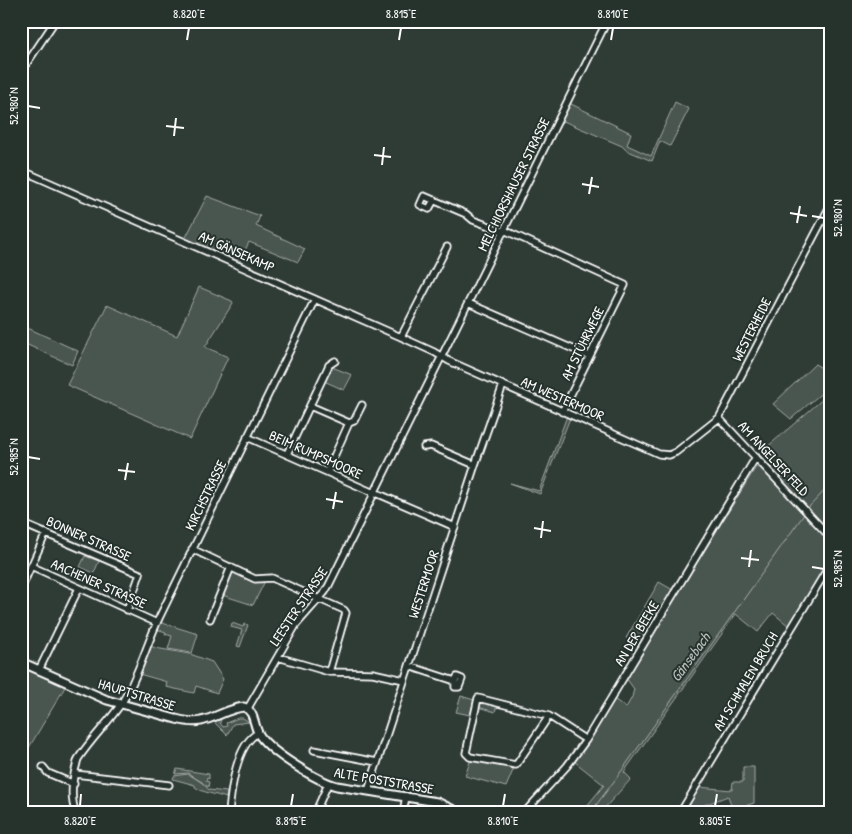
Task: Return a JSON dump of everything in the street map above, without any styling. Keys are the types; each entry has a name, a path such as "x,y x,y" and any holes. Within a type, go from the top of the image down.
{"main road":[{"name":"HAUPTSTRASSE","path":"21,662 121,704 176,719 195,722 236,708 248,708"},
{"path":"248,708 258,733"},
{"name":"ALTE POSTSTRASSE","path":"258,733 266,744 328,784 437,802 460,813"}],"street":[{"path":"21,72 55,21"},
{"name":"MELCHIORSHAUSER STRASSE","path":"441,357 607,21"},
{"name":"AM GÄNSEKAMP","path":"21,170 401,337 441,357"},
{"path":"434,200 466,214 473,220 503,231"},
{"name":"WESTERHEIDE","path":"676,452 719,418 831,204"},
{"name":"AM STÜHRWEGE","path":"503,231 625,285 562,412"},
{"path":"401,337 447,247"},
{"name":"KIRCHSTRASSE","path":"76,813 72,802 78,758 121,704 136,678 156,623 315,299"},
{"path":"468,303 589,356"},
{"name":"AM WESTERMOOR","path":"441,357 659,454 669,455 676,452"},
{"name":"LEESTER STRASSE","path":"248,708 296,625 329,585 441,357"},
{"path":"287,454 329,365 335,361"},
{"name":"WESTERMOOR","path":"368,791 503,385"},
{"path":"327,472 350,423 354,421 362,405"},
{"path":"310,406 350,423"},
{"name":"AM ANGELSER FELD","path":"719,418 831,538"},
{"name":"BEIM RUMPSMOORE","path":"247,437 374,493 455,526"},
{"path":"424,447 431,446 475,465"},
{"name":"AN DER BEEKE","path":"524,813 567,766 586,740 756,457"},
{"name":"BONNER STRASSE","path":"21,523 140,574 127,610"},
{"name":"AACHENER STRASSE","path":"21,589 46,533"},
{"path":"192,549 256,579 272,578 344,610 346,613 329,672"},
{"name":"AM SCHMALEN BRUCH","path":"680,813 831,563"},
{"name":"AACHENER STRASSE","path":"31,566 156,623"},
{"path":"210,619 231,567"},
{"path":"39,670 79,588"},
{"path":"278,657 329,672 373,673 404,680"},
{"path":"409,666 455,680"},
{"path":"548,716 516,765 470,757 466,753 478,698 548,716 586,740"},
{"path":"229,813 238,762 246,743 258,733"},
{"path":"314,750 377,762"},
{"path":"43,767 48,773 74,784"},
{"path":"75,774 169,785"},
{"path":"315,813 328,784"},
{"path":"403,813 406,796"}],"shaded area":[{"path":"675,102 689,109 670,146 660,141 652,161 561,120 569,103 631,133 627,145 651,156"},
{"path":"207,196 260,216 256,226 305,249 298,262 249,242 239,263 185,239"},
{"path":"199,287 233,303 205,347 228,357 190,439 67,385 107,305 177,336"},
{"path":"21,325 78,351 72,365 21,342"},
{"path":"815,364 831,374 831,385 791,419 773,404"},
{"path":"332,367 352,375 344,390 324,381"},
{"path":"831,392 831,533 759,454"},
{"path":"567,416 570,418 540,494 510,483 539,491"},
{"path":"756,467 765,471 831,543 831,555 789,626 773,613 758,632 736,614 624,772 631,779 600,813 581,813 604,785 575,762 614,699 626,708 634,689 626,678"},
{"path":"85,556 99,561 94,573 80,567"},
{"path":"233,570 264,583 253,605 222,595"},
{"path":"659,582 673,590 641,645 626,638"},
{"path":"159,622 198,634 192,653 168,649 172,636 156,629"},
{"path":"232,623 243,627 244,624 248,625 240,647 237,646 242,630 231,627"},
{"path":"149,645 155,648 190,654 212,662 223,679 217,693 196,686 194,693 166,687 167,682 139,674"},
{"path":"21,667 65,687 21,761"},
{"path":"461,696 474,700 470,715 456,712"},
{"path":"482,703 500,707 496,708 495,712 478,707"},
{"path":"243,718 249,722 233,724 227,735 214,722 221,719 220,723 223,727 227,726 226,723"},
{"path":"471,759 514,768 506,787 465,776"},
{"path":"743,767 754,767 754,803 733,810 728,796 683,813 698,787 732,790 733,782 743,782"},
{"path":"177,769 209,774 209,779 207,778 206,781 209,782 208,787 188,773 175,774"},
{"path":"188,774 202,782 209,790 227,792 226,798 202,791 195,787 195,785 173,779 174,776"}],"waterway":[{"path":"21,79 59,21"},
{"name":"Gänsebach","path":"808,508 831,484"},
{"name":"Gänsebach","path":"590,813 805,513"}]}
